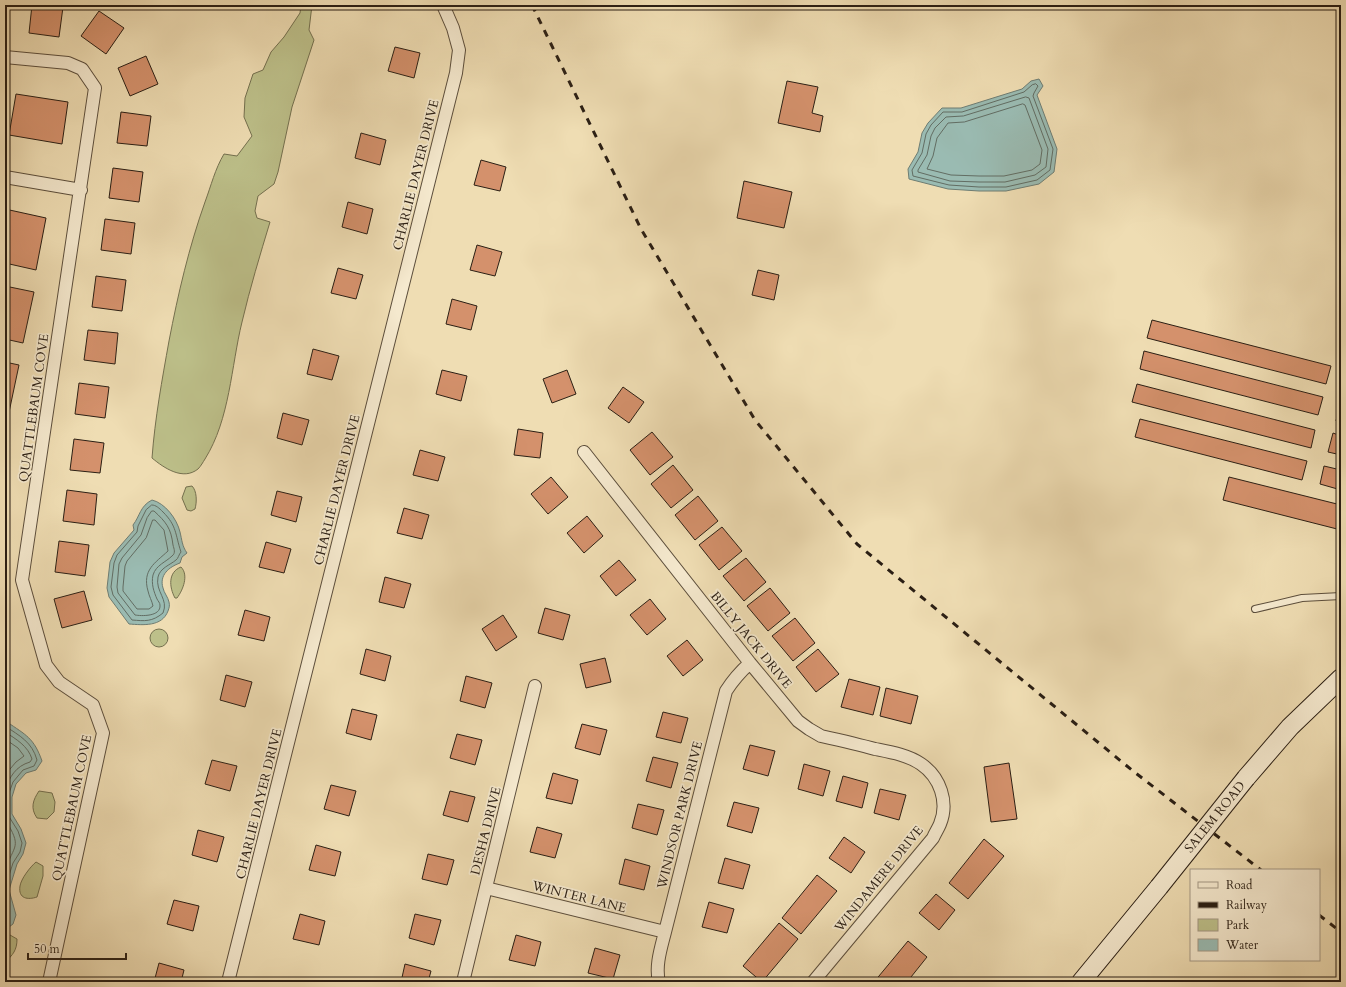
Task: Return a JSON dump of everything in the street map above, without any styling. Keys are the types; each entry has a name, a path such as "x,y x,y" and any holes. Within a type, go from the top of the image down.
{"main road":[{"name":"SALEM ROAD","path":"1081,982 1246,778 1290,727 1341,678"}],"street":[{"name":"CHARLIE DAYER DRIVE","path":"228,982 456,73 458,50 453,28 443,5"},
{"name":"QUATTLEBAUM COVE","path":"5,57 68,63 82,69 96,88 22,580 46,665 59,682 93,705 103,733 49,982"},
{"path":"5,177 80,190"},
{"name":"BILLY JACK DRIVE","path":"584,452 750,663 798,721 809,730 821,736 908,757 921,764 932,774 939,784"},
{"name":"WINDSOR PARK DRIVE","path":"659,982 658,967 665,932 726,691 739,672 750,663"},
{"name":"DESHA DRIVE","path":"463,982 535,686"},
{"name":"WINDAMERE DRIVE","path":"813,982 933,838 941,823 943,809 943,797 939,784"},
{"name":"WINTER LANE","path":"486,888 665,932"}],"lane":[{"path":"1255,609 1302,598 1341,596"}],"green space":[{"path":"301,5 312,5 309,30 314,40 292,107 274,184 258,196 255,211 257,218 270,222 242,322 225,410 213,443 198,469 186,474 174,472 162,466 152,458 157,414 172,323 184,271 213,178 224,154 237,156 252,136 244,117 245,98 253,74 263,70 271,52 284,37 300,13"},
{"path":"192,486 196,494 196,500 195,509 191,511 187,510 182,498 186,487"},
{"path":"181,567 185,574 185,578 179,595 175,598 171,580 174,572"},
{"path":"155,629 163,629 168,634 166,645 163,647 155,647 150,642 150,634"},
{"path":"39,791 52,793 55,802 54,812 47,819 37,818 34,811 33,804"},
{"path":"36,862 43,866 43,876 37,897 24,898 20,890 22,880"},
{"path":"10,935 17,939 16,946 12,955 5,962 5,939"}],"water":[{"path":"1039,79 1043,86 1037,95 1057,149 1054,172 1039,184 1006,191 979,191 948,189 909,179 908,169 918,152 922,133 928,123 942,108 961,108 1022,89 1031,81"},
{"path":"152,500 161,504 170,512 176,522 187,553 182,557 180,563 166,572 162,579 164,592 169,605 165,616 161,620 152,624 129,624 109,597 107,588 110,562 114,553 134,530 133,525 145,505"},
{"path":"5,719 29,738 36,747 42,761 36,770 26,773 16,784 12,797 12,814 21,829 26,843 23,854 17,864 9,890 16,915 13,924 5,930"}],"building":[{"path":"32,5 63,7 59,37 29,33"},
{"path":"99,11 124,28 106,54 81,36"},
{"path":"395,47 420,53 414,78 388,71"},
{"path":"146,56 158,84 130,96 118,68"},
{"path":"787,81 818,87 812,113 823,116 820,132 778,123"},
{"path":"16,94 68,102 62,144 9,135"},
{"path":"121,112 151,116 147,146 117,143"},
{"path":"361,133 386,140 380,165 355,158"},
{"path":"481,160 506,167 500,191 474,185"},
{"path":"113,168 143,172 139,202 109,198"},
{"path":"744,181 792,192 784,228 737,218"},
{"path":"348,202 373,209 367,234 342,227"},
{"path":"5,209 46,218 36,270 5,263"},
{"path":"105,219 135,223 131,254 101,250"},
{"path":"477,245 502,252 495,276 470,270"},
{"path":"338,268 363,275 356,299 331,293"},
{"path":"758,270 779,275 774,300 752,295"},
{"path":"96,276 126,280 122,311 92,307"},
{"path":"5,286 34,292 23,343 5,339"},
{"path":"452,299 477,306 471,330 446,324"},
{"path":"1152,320 1331,366 1326,384 1147,338"},
{"path":"88,330 118,333 115,364 84,360"},
{"path":"313,349 339,356 332,380 307,374"},
{"path":"1144,351 1323,397 1318,415 1140,369"},
{"path":"5,362 19,365 8,417 5,416"},
{"path":"442,370 467,376 461,401 436,394"},
{"path":"567,370 576,394 552,403 543,379"},
{"path":"79,383 109,387 105,418 75,414"},
{"path":"1137,384 1315,430 1311,448 1132,402"},
{"path":"623,387 644,402 629,423 608,408"},
{"path":"1340,402 1341,403 1341,422 1336,421"},
{"path":"283,413 309,420 302,445 277,438"},
{"path":"1140,419 1307,461 1302,480 1135,437"},
{"path":"518,429 543,433 540,458 514,455"},
{"path":"652,432 673,457 650,475 630,450"},
{"path":"1333,433 1341,436 1341,455 1328,452"},
{"path":"74,439 104,443 100,473 70,470"},
{"path":"420,450 445,457 438,481 413,475"},
{"path":"673,465 693,490 671,508 651,484"},
{"path":"1324,466 1341,470 1341,490 1320,484"},
{"path":"551,477 568,497 548,514 531,494"},
{"path":"1229,477 1341,505 1341,530 1223,500"},
{"path":"67,490 97,494 94,525 63,521"},
{"path":"277,491 302,497 296,522 271,515"},
{"path":"698,496 718,521 695,540 675,515"},
{"path":"404,508 429,515 422,539 397,533"},
{"path":"587,516 603,536 584,553 567,533"},
{"path":"722,527 742,551 719,570 699,545"},
{"path":"59,541 89,545 85,576 55,572"},
{"path":"266,542 291,549 284,573 259,567"},
{"path":"746,558 766,582 744,601 723,576"},
{"path":"619,560 636,580 616,596 600,576"},
{"path":"385,577 411,584 404,608 379,602"},
{"path":"770,588 790,613 768,631 747,606"},
{"path":"84,591 92,620 62,628 54,599"},
{"path":"650,599 666,619 647,635 630,615"},
{"path":"545,608 570,615 563,640 538,633"},
{"path":"245,610 270,617 264,641 238,635"},
{"path":"503,615 517,637 496,651 482,629"},
{"path":"795,618 815,643 793,661 772,636"},
{"path":"687,640 703,660 683,676 667,656"},
{"path":"366,649 391,656 385,681 360,674"},
{"path":"818,649 839,674 816,692 796,667"},
{"path":"605,658 611,682 586,688 580,664"},
{"path":"226,675 252,682 245,707 220,700"},
{"path":"466,676 492,683 485,708 460,701"},
{"path":"849,679 880,687 873,715 841,707"},
{"path":"886,688 918,696 911,724 880,716"},
{"path":"352,709 377,715 371,740 346,733"},
{"path":"663,712 688,718 681,743 656,737"},
{"path":"582,724 607,730 600,755 575,748"},
{"path":"457,734 482,740 475,765 450,758"},
{"path":"750,745 775,751 768,776 743,769"},
{"path":"653,757 678,763 671,788 646,781"},
{"path":"212,760 237,766 230,791 205,784"},
{"path":"1009,763 1017,819 991,822 984,767"},
{"path":"804,764 830,771 823,796 798,789"},
{"path":"553,773 578,780 572,804 546,798"},
{"path":"843,776 868,783 862,808 836,801"},
{"path":"331,785 356,791 349,816 324,809"},
{"path":"880,789 906,795 899,820 874,813"},
{"path":"450,791 475,797 468,822 443,815"},
{"path":"734,802 759,808 752,833 727,826"},
{"path":"638,804 664,810 657,835 632,828"},
{"path":"537,827 562,834 555,858 530,852"},
{"path":"198,830 224,837 217,862 192,855"},
{"path":"844,837 865,852 851,873 829,858"},
{"path":"984,839 1004,856 968,899 949,883"},
{"path":"316,845 341,852 335,876 309,870"},
{"path":"428,854 454,860 447,885 422,879"},
{"path":"725,858 750,865 743,889 718,883"},
{"path":"625,859 650,866 644,890 619,884"},
{"path":"817,875 837,891 801,934 782,918"},
{"path":"936,894 955,910 939,930 919,913"},
{"path":"174,900 199,906 193,931 167,924"},
{"path":"709,902 734,909 727,933 702,927"},
{"path":"300,914 325,921 319,945 293,939"},
{"path":"415,914 441,920 434,945 409,938"},
{"path":"779,923 798,939 762,982 743,966"},
{"path":"516,935 541,942 535,966 509,960"},
{"path":"908,941 927,957 907,982 874,982"},
{"path":"595,948 620,955 613,979 588,973"},
{"path":"159,963 184,970 181,982 154,982"},
{"path":"405,964 431,971 428,982 401,982"}],"railway":[{"path":"532,5 641,229 755,420 857,544 1133,771 1260,869"},
{"path":"1320,916 1341,932"}]}
